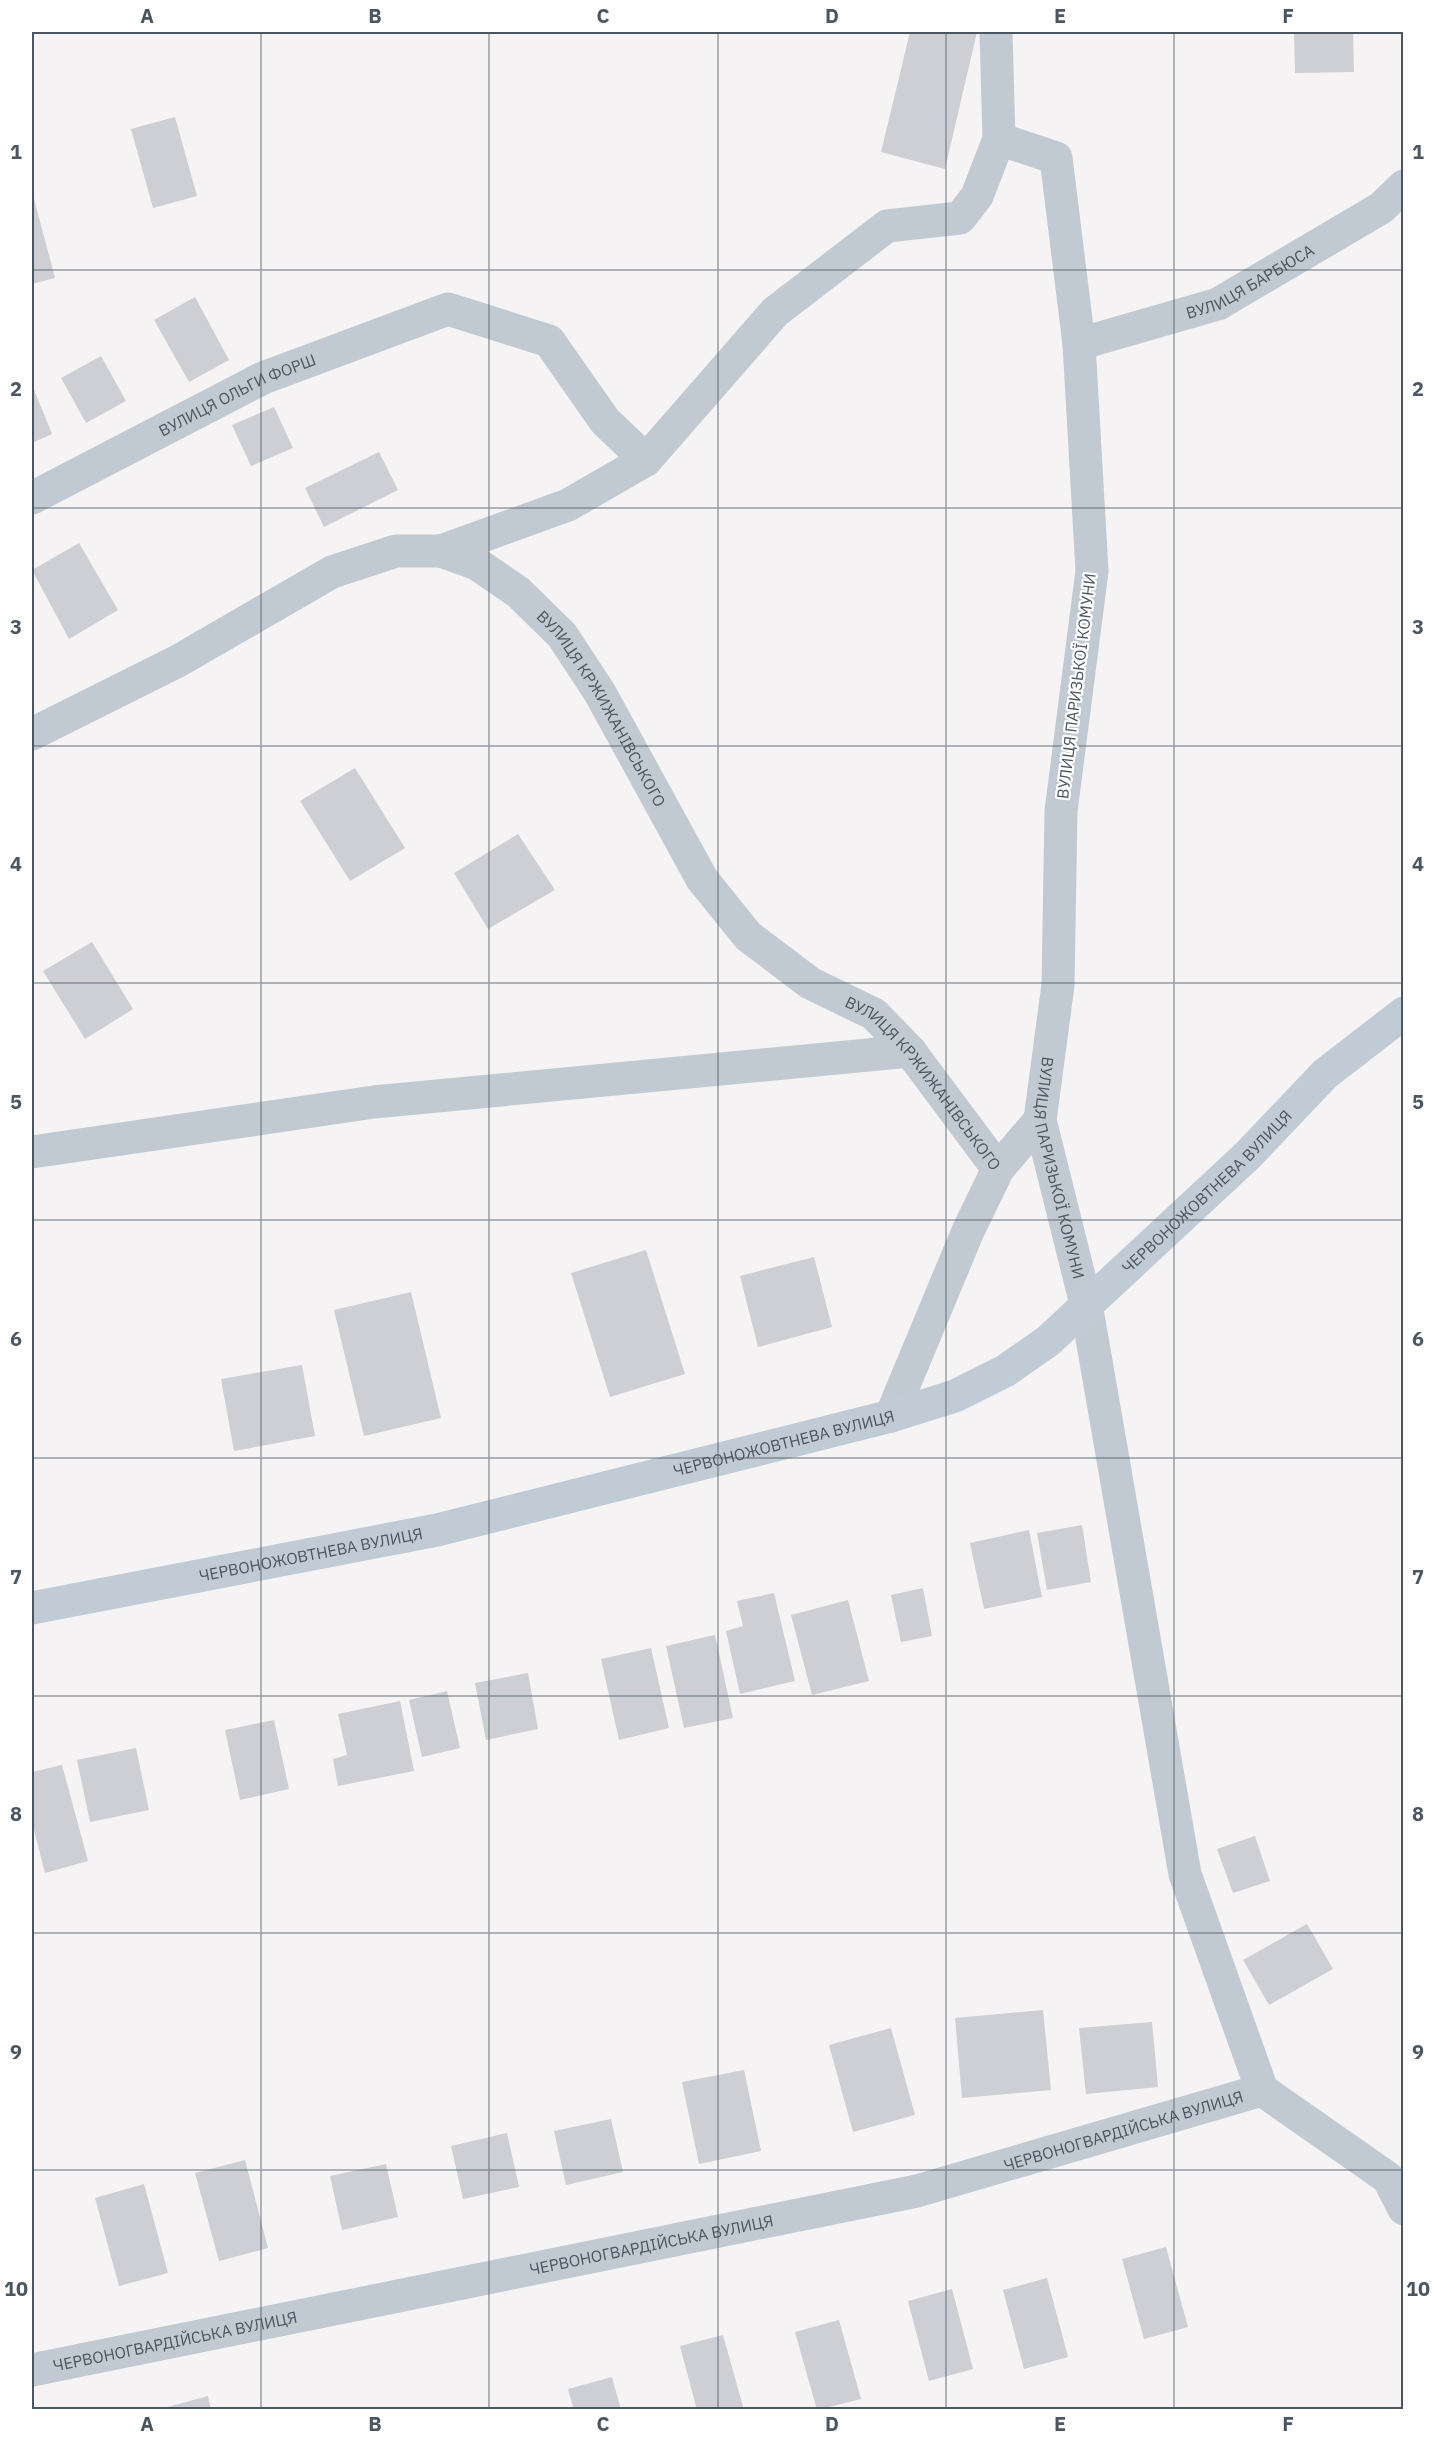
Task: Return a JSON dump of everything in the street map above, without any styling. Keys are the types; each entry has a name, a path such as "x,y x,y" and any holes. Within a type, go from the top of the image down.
{"street":[{"path":"441,550 568,505 646,460 775,312 887,226 960,218 977,196 999,139 996,32"},
{"name":"ВУЛИЦЯ ПАРИЗЬКОЇ КОМУНИ","path":"999,139 1056,158 1080,344 1092,571 1061,811 1058,985 1040,1120 1086,1304 1185,1874 1262,2090"},
{"name":"ВУЛИЦЯ БАРБЮСА","path":"1080,344 1218,304 1381,208 1404,186"},
{"name":"ВУЛИЦЯ ОЛЬГИ ФОРШ","path":"32,498 262,378 448,309 549,341 605,421 646,460"},
{"name":"ВУЛИЦЯ КРЖИЖАНІВСЬКОГО","path":"32,734 178,661 332,572 396,550 441,550 477,564 518,592 562,635 600,693 702,879 748,936 810,983 874,1014 910,1051 998,1169 1040,1120"},
{"name":"ЧЕРВОНОЖОВТНЕВА ВУЛИЦЯ","path":"32,1608 437,1530 891,1416 955,1396 1005,1371 1048,1341 1248,1155 1325,1074 1404,1013"},
{"path":"32,1152 374,1102 910,1051"},
{"path":"891,1416 963,1241 998,1169"},
{"path":"1262,2090 1388,2178 1404,2209"},
{"name":"ЧЕРВОНОГВАРДІЙСЬКА ВУЛИЦЯ","path":"32,2370 917,2191 1262,2090"}],"building":[{"path":"910,32 977,32 945,169 881,152"},
{"path":"1294,32 1353,32 1354,72 1295,73"},
{"path":"175,117 197,196 153,208 131,129"},
{"path":"32,199 34,199 55,278 32,284"},
{"path":"195,297 229,360 189,382 154,320"},
{"path":"101,356 126,401 86,423 61,378"},
{"path":"32,385 52,434 32,443"},
{"path":"274,407 293,448 251,466 232,425"},
{"path":"379,452 398,490 324,527 305,488"},
{"path":"79,543 118,610 69,639 32,570"},
{"path":"355,768 405,848 350,881 300,801"},
{"path":"518,834 555,890 488,929 454,873"},
{"path":"92,942 133,1009 85,1039 43,971"},
{"path":"646,1250 685,1374 610,1397 571,1273"},
{"path":"814,1257 832,1327 758,1347 740,1276"},
{"path":"411,1292 441,1418 364,1436 334,1310"},
{"path":"302,1365 315,1436 234,1451 221,1379"},
{"path":"1082,1525 1091,1582 1047,1590 1037,1533"},
{"path":"1029,1530 1042,1597 984,1609 970,1543"},
{"path":"923,1588 932,1636 901,1642 891,1595"},
{"path":"774,1593 795,1681 740,1694 726,1631 743,1626 737,1601"},
{"path":"848,1600 869,1681 812,1695 791,1615"},
{"path":"715,1635 733,1718 684,1728 666,1646"},
{"path":"651,1648 669,1728 619,1740 601,1659"},
{"path":"528,1673 538,1729 486,1740 475,1683"},
{"path":"447,1691 460,1748 422,1757 409,1700"},
{"path":"400,1701 414,1771 338,1786 333,1759 347,1755 338,1714"},
{"path":"274,1720 289,1789 240,1800 225,1730"},
{"path":"136,1748 149,1810 90,1822 77,1760"},
{"path":"62,1765 88,1861 45,1873 32,1822 32,1772"},
{"path":"1255,1836 1270,1881 1233,1893 1217,1849"},
{"path":"1307,1924 1333,1969 1269,2005 1243,1960"},
{"path":"1043,2010 1051,2090 962,2098 955,2018"},
{"path":"1152,2022 1158,2087 1086,2094 1079,2028"},
{"path":"891,2028 915,2115 853,2132 829,2045"},
{"path":"744,2070 761,2151 699,2164 682,2082"},
{"path":"611,2119 623,2172 566,2185 554,2131"},
{"path":"507,2133 519,2187 463,2199 451,2146"},
{"path":"245,2160 268,2248 219,2261 195,2173"},
{"path":"386,2164 398,2217 342,2230 330,2176"},
{"path":"144,2184 168,2273 119,2286 95,2198"},
{"path":"1166,2247 1188,2327 1144,2339 1122,2259"},
{"path":"1047,2278 1068,2357 1024,2369 1003,2290"},
{"path":"952,2289 973,2369 929,2381 908,2301"},
{"path":"839,2320 861,2399 817,2410 795,2332"},
{"path":"723,2335 744,2410 697,2410 680,2346"},
{"path":"612,2377 621,2410 574,2410 568,2389"},
{"path":"208,2396 211,2410 164,2410 164,2408"}]}
